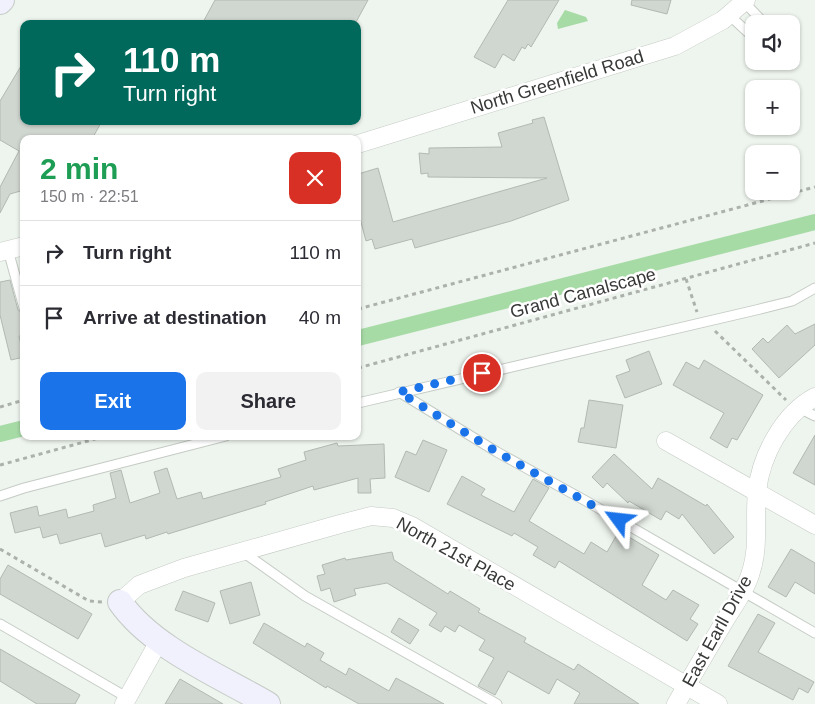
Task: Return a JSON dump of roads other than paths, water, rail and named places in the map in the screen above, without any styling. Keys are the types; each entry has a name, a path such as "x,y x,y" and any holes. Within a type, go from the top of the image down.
{"street":[{"name":"North Greenfield Road","path":"361,143 675,46 706,30 729,15 745,1"},
{"name":"East Earll Drive","path":"676,704 742,591 755,557 757,492 762,467 771,447 788,420 792,404 815,397"},
{"path":"666,441 815,525"},
{"name":"North 21st Place","path":"120,602 139,585 184,568 371,516 393,518 412,526 718,704"},
{"path":"120,602 131,618 159,641 268,704"},
{"path":"126,701 159,641"}],"lane":[{"path":"745,1 757,15"},
{"path":"729,15 745,30"},
{"path":"10,249 20,291"},
{"path":"361,401 756,310 792,301 815,288"},
{"path":"399,392 497,452 815,633"},
{"path":"792,404 815,416"},
{"path":"0,496 24,488 210,440"},
{"path":"242,552 305,596 496,704"},
{"path":"0,624 126,701"}],"waterway":[{"path":"361,337 815,222"},
{"path":"0,434 20,429"}]}
